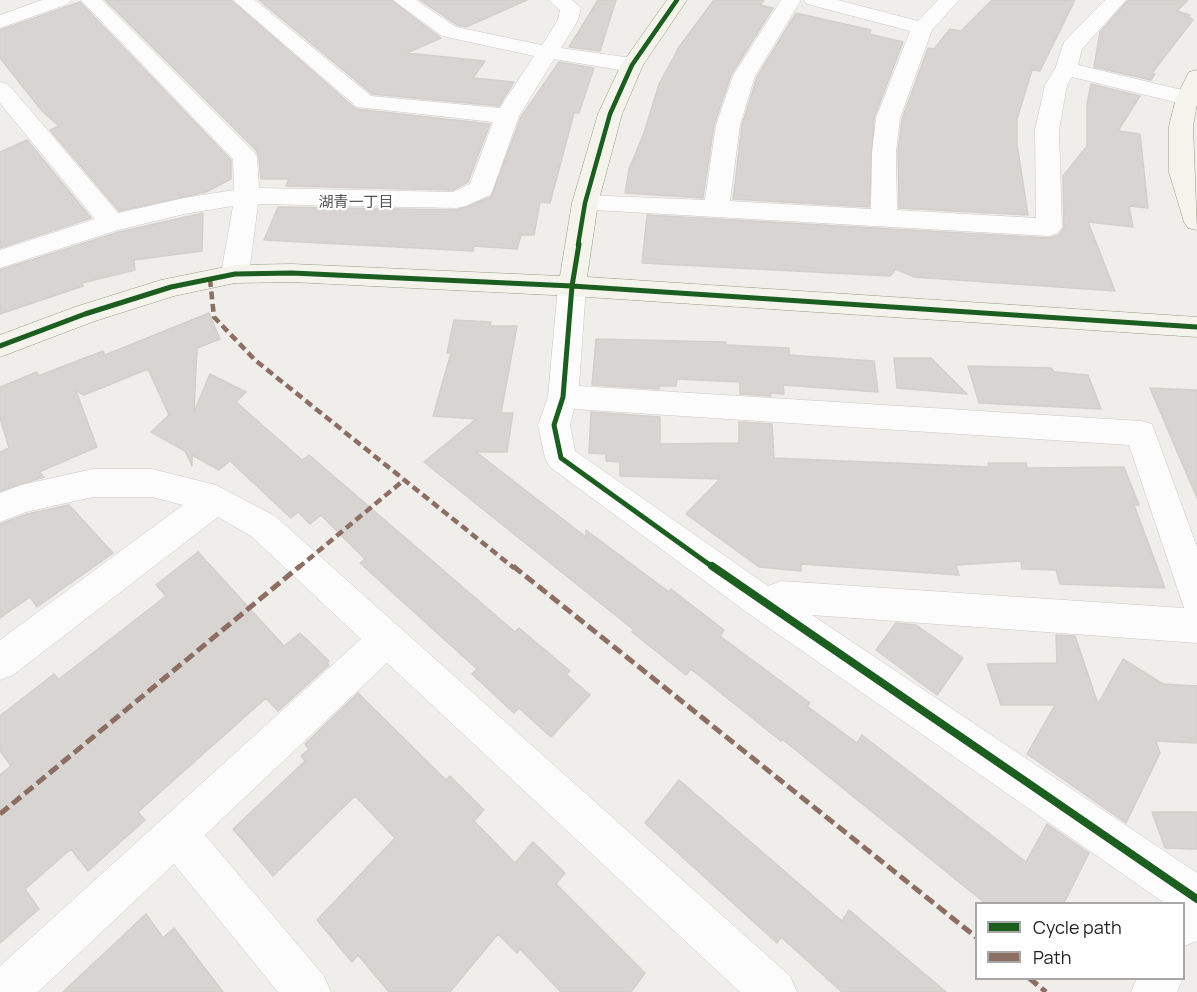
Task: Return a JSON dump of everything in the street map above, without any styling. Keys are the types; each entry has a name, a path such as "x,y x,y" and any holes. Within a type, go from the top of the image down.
{"street":[{"path":"0,22 61,0"},
{"path":"91,0 245,157 247,196 235,274"},
{"path":"243,0 365,102 507,116"},
{"path":"403,0 449,32 547,52 632,65"},
{"path":"0,259 112,223 184,206 247,196 457,200 481,189 507,116 568,20 571,8 558,0"},
{"path":"677,0 632,65 610,114 585,203 573,286 563,397 554,425 561,458 1185,902"},
{"path":"716,209 728,125 744,76 791,0"},
{"path":"814,0 922,28"},
{"path":"884,218 884,152 888,118 922,28 949,0"},
{"path":"585,203 1049,227 1047,130 1056,85 1066,69 1072,47 1116,0"},
{"path":"1066,69 1192,87 1181,126 1181,172 1197,222"},
{"path":"0,89 112,223"},
{"path":"0,346 160,291 235,274 292,273 573,286 1197,327"},
{"path":"563,397 1141,433 1197,597"},
{"path":"0,508 21,499 93,483 152,483 216,500 263,526 774,992"},
{"path":"0,662 216,500"},
{"path":"765,604 781,597 1197,626"},
{"path":"5,992 388,638"},
{"path":"176,834 308,992"}],"building":[{"path":"105,0 231,0 356,109 490,124 468,182 453,190 286,186 289,179 261,179 256,150"},
{"path":"259,0 391,0 441,38 407,53 485,61 473,78 514,82 499,106 372,94"},
{"path":"420,0 527,0 466,27 457,25"},
{"path":"598,0 616,0 600,51 569,47"},
{"path":"714,0 764,0 760,5 773,8 731,75 714,125 703,198 625,193 629,169 644,133 659,84 679,47"},
{"path":"992,0 1075,0 1040,71 1032,70 1017,119 1017,144 1028,215 899,208 898,152 902,119 928,48 934,49 950,29 961,31"},
{"path":"1128,0 1188,0 1177,11 1190,15 1188,17 1193,20 1152,73 1155,74 1151,80 1094,67 1100,32"},
{"path":"80,2 231,160 231,179 206,192 119,211 50,130 59,126 42,111 0,58 0,30"},
{"path":"796,13 871,30 869,34 903,42 874,118 869,207 733,199 742,125 757,77"},
{"path":"559,62 594,68 579,113 574,113 550,203 540,202 534,235 521,235 517,249 474,246 473,251 264,240 278,207 457,210 491,197 521,117"},
{"path":"1091,84 1140,96 1118,131 1140,134 1148,208 1129,206 1133,227 1088,222 1115,291 914,277 896,269 890,276 642,263 647,215 1049,238 1059,235 1064,227 1063,176 1087,146 1087,104"},
{"path":"27,140 91,218 0,248 0,152"},
{"path":"203,213 202,251 134,260 135,270 82,283 83,286 0,314 0,270 119,232"},
{"path":"209,313 220,339 197,348 194,412 210,374 246,392 236,402 302,460 309,455 515,632 519,628 570,671 566,674 590,695 551,737 519,708 514,713 472,674 477,669 360,563 365,559 321,515 310,524 298,512 291,518 230,461 219,470 192,455 192,466 185,451 151,432 169,415 148,369 84,395 76,391 97,447 39,472 44,477 0,491 0,452 9,448 0,418 0,387 37,372 38,376 103,351 105,355"},
{"path":"454,320 491,322 490,326 517,326 501,413 513,413 507,452 476,452 586,537 586,530 669,592 671,589 724,630 720,636 810,703 807,706 857,743 862,735 1026,862 1047,824 1089,853 1064,902 984,902 782,739 781,741 691,669 686,675 632,632 634,630 424,462 476,419 433,416 451,353 447,353"},
{"path":"596,339 726,342 726,345 789,348 789,355 874,361 878,392 783,385 784,394 770,393 771,396 740,394 740,382 677,379 676,386 659,386 659,389 592,385"},
{"path":"894,358 931,358 967,394 897,388"},
{"path":"968,366 1051,368 1054,372 1088,375 1101,409 979,403"},
{"path":"1150,388 1197,390 1197,498"},
{"path":"591,412 660,417 660,444 739,443 739,422 772,424 774,458 989,467 988,463 1026,463 1027,468 1124,467 1139,505 1134,505 1165,588 1060,584 1056,570 1022,569 1021,561 956,565 959,575 801,564 801,571 759,567 686,514 720,479 620,476 620,462 606,461 606,454 589,453"},
{"path":"69,505 113,553 37,607 30,597 0,618 0,524 27,514"},
{"path":"198,552 284,646 300,633 329,661 327,663 329,665 278,711 266,698 138,812 145,820 88,871 71,849 25,889 39,909 0,943 0,775 11,766 0,751 0,716 54,674 59,679 166,596 156,585"},
{"path":"896,623 916,625 963,658 937,695 876,650"},
{"path":"1056,635 1075,636 1098,704 1123,659 1163,684 1197,686 1197,743 1156,741 1160,753 1126,823 1027,754 1055,705 1001,705 987,664 1057,663"},
{"path":"358,693 446,780 450,776 484,810 474,821 515,863 533,842 565,873 556,884 645,973 631,992 561,992 520,949 517,953 498,934 450,992 389,992 358,955 352,962 317,920 395,838 355,796 273,876 233,829 305,761 301,756 309,749 305,744"},
{"path":"679,780 842,921 849,910 946,992 842,992 781,937 777,943 645,823"},
{"path":"1152,812 1197,812 1197,849 1165,848"},
{"path":"146,914 163,938 174,928 223,992 63,992"}],"marked path":[{"path":"210,279 214,317 255,360 975,936"},
{"path":"0,814 404,480"},
{"path":"1031,980 1046,992"}],"cycle path":[{"path":"677,0 632,65 610,114 585,203 572,286 563,397 554,425 561,458 765,604 1197,899"},
{"path":"0,346 85,314 171,287 235,274 292,273 572,286 1197,327"}],"district":[{"name":"湖青一丁目","path":"356,203"}]}
